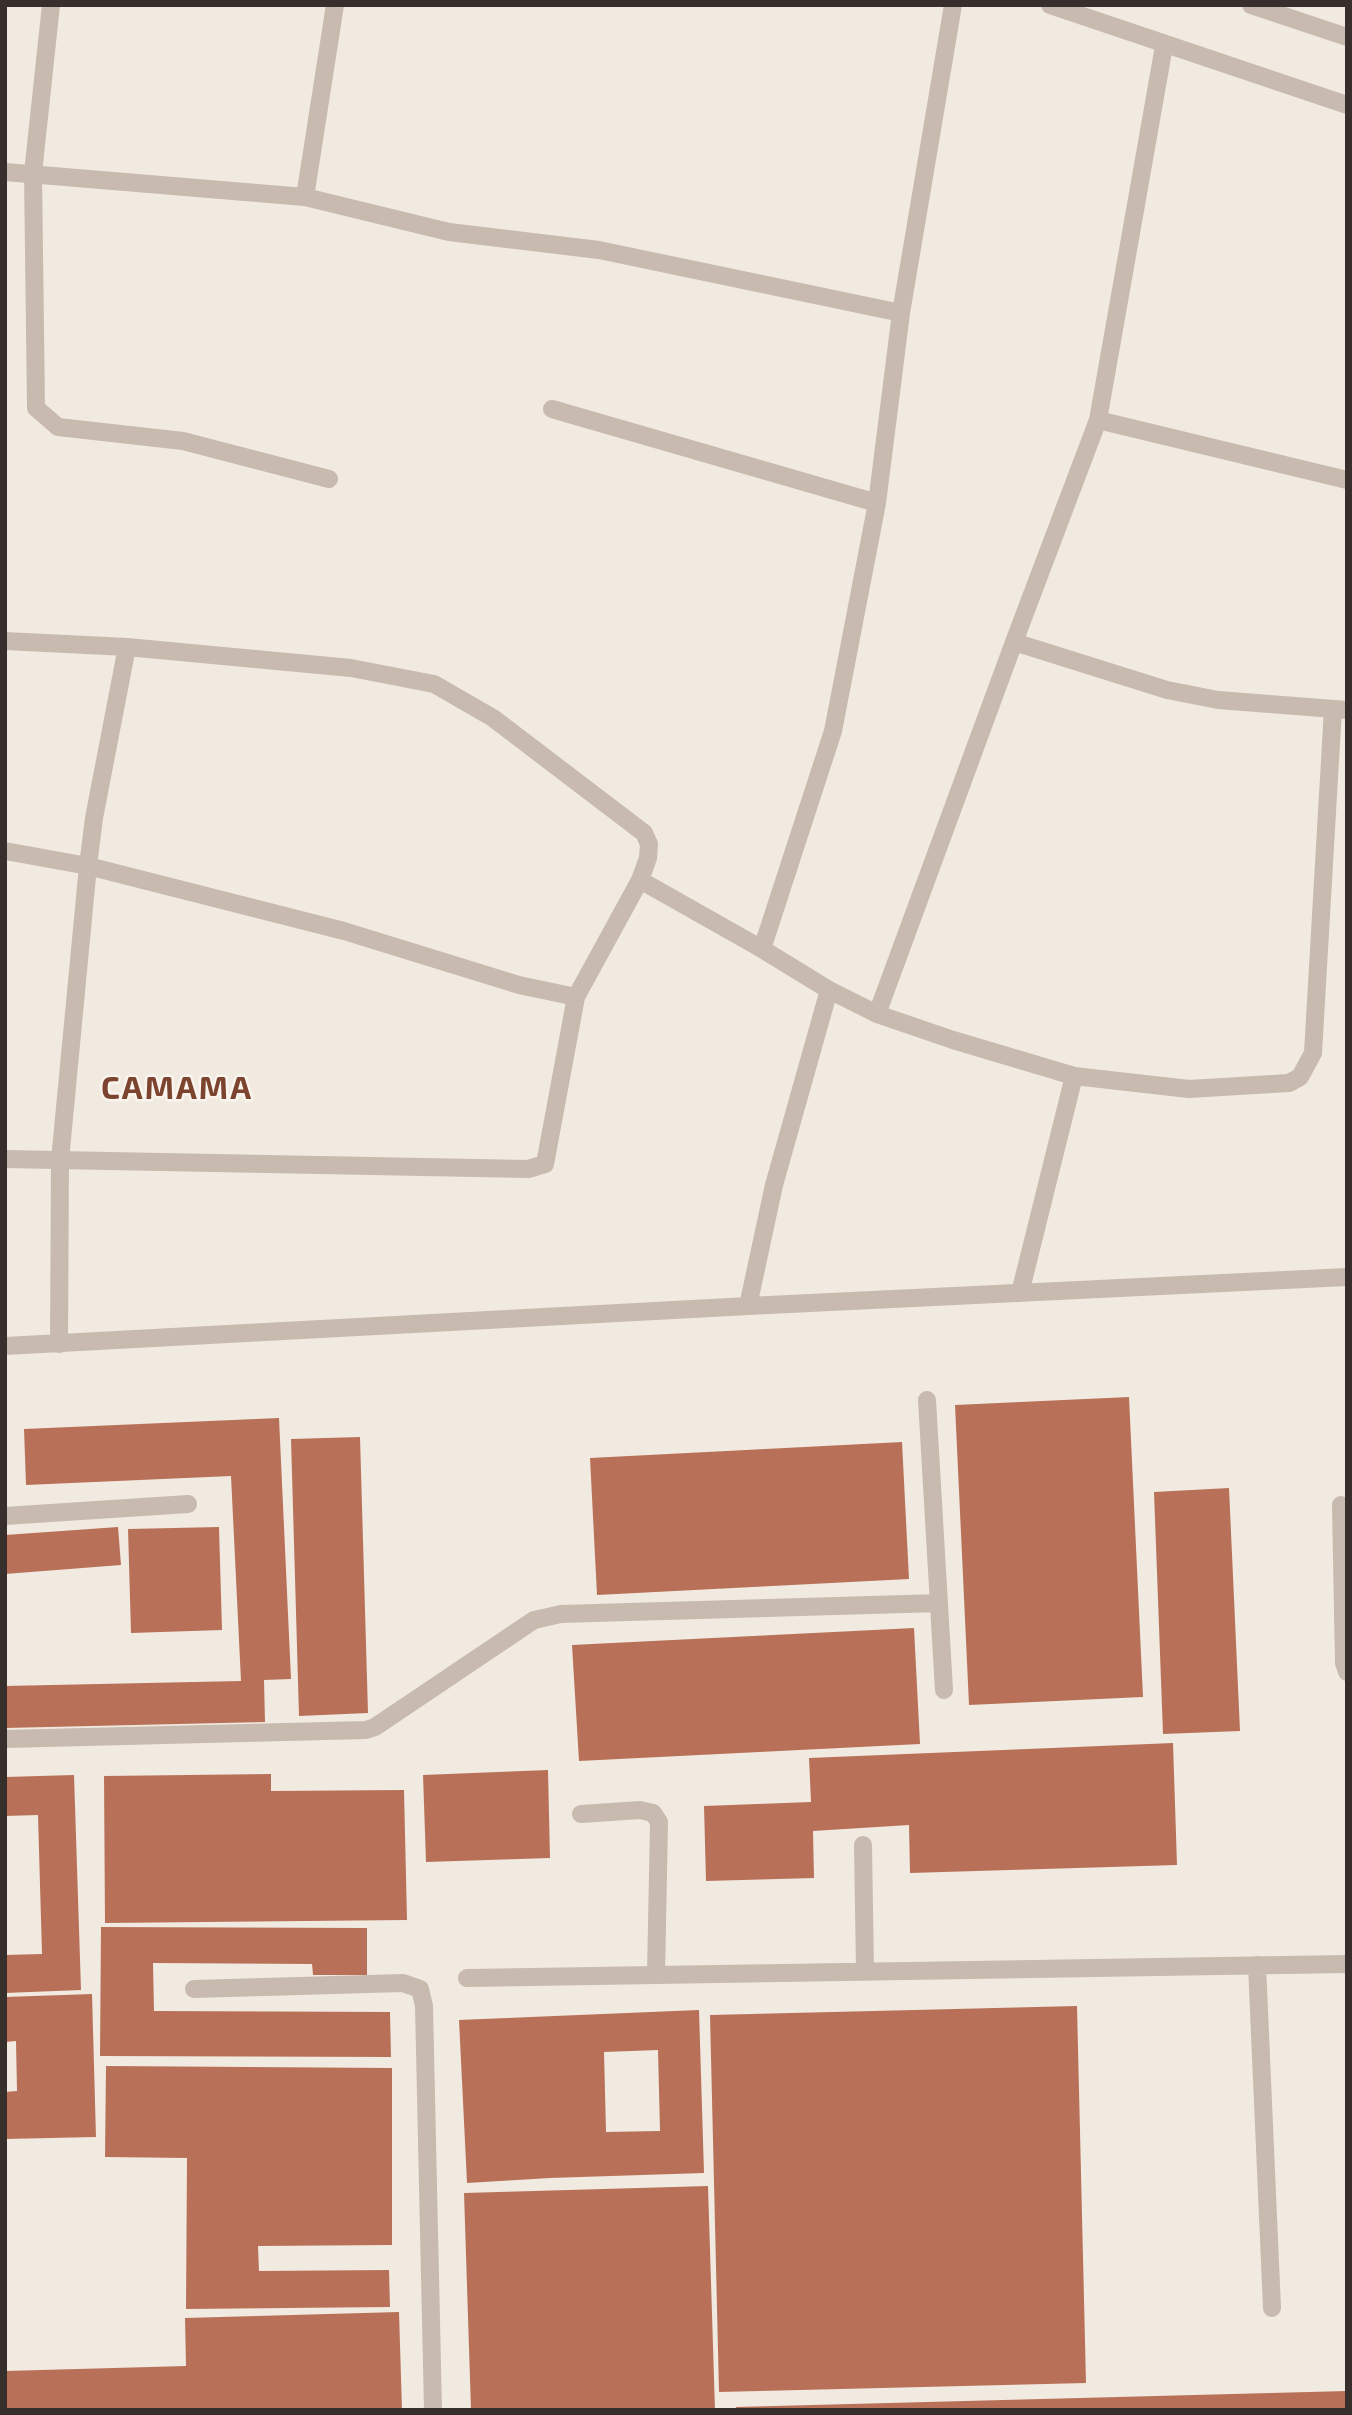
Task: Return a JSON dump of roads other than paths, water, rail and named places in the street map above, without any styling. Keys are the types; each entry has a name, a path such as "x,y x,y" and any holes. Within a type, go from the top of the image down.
{"street":[{"path":"51,5 33,173 36,408 58,427 183,441 329,479"},
{"path":"305,197 335,5"},
{"path":"762,949 833,731 877,503 901,313 953,5"},
{"path":"1050,5 1164,46 1347,105"},
{"path":"1251,5 1347,37"},
{"path":"877,1014 1098,420 1164,46"},
{"path":"5,172 305,197 449,232 599,250 901,313"},
{"path":"552,409 877,503"},
{"path":"1098,420 1347,480"},
{"path":"5,641 127,647 351,668 434,684 493,718 644,833 649,844 648,858 640,880 576,997 545,1164 528,1170 5,1159"},
{"path":"640,880 828,990 877,1014 1074,1076 1189,1089 1289,1083 1300,1077 1313,1053 1340,710 1218,700 1167,690 1014,642"},
{"path":"59,1344 61,1160 88,866 94,818 127,647"},
{"path":"5,851 88,866 344,931 519,985 576,997"},
{"path":"748,1306 774,1185 828,990"},
{"path":"1020,1293 1074,1076"},
{"path":"5,1346 1347,1277"},
{"path":"927,1400 944,1690"},
{"path":"5,1516 188,1504"},
{"path":"1341,1504 1343,1663 1347,1672"},
{"path":"5,1739 366,1730 375,1727 534,1620 561,1614 939,1603"},
{"path":"581,1814 640,1810 653,1813 659,1822 656,1975"},
{"path":"863,1845 865,1972"},
{"path":"467,1978 1347,1964"},
{"path":"1257,1965 1272,2308"},
{"path":"194,1989 403,1983 420,1989 424,2006 433,2410"}],"district":[{"name":"CAMAMA","path":"177,1088"}]}
